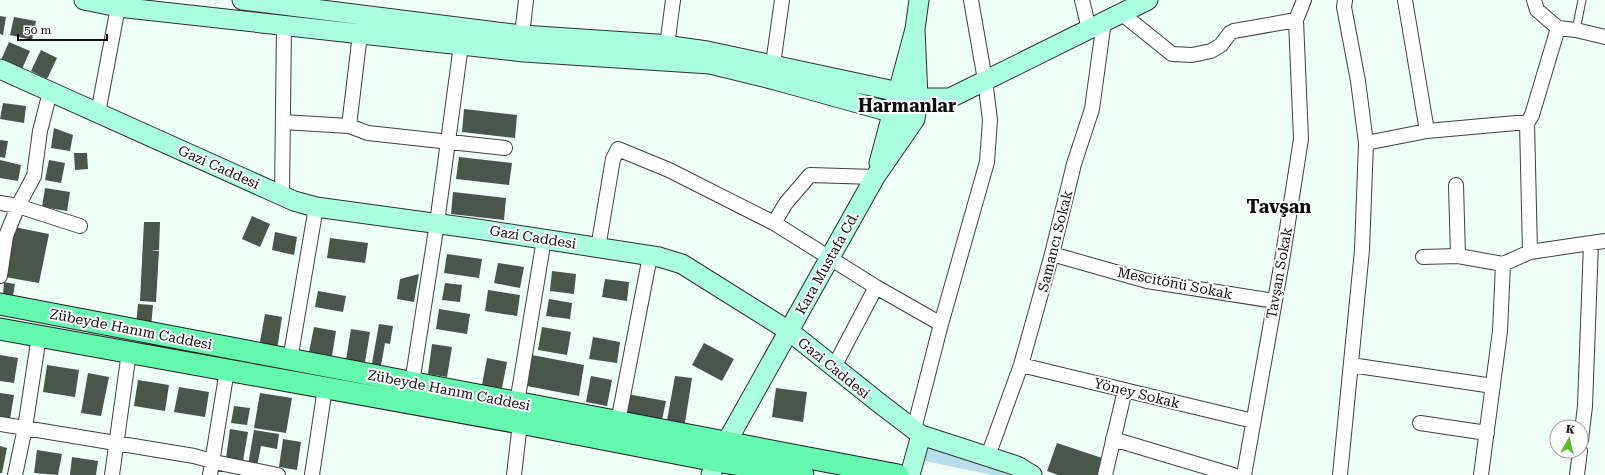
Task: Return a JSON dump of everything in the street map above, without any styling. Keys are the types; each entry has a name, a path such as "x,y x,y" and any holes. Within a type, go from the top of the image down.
{"main road":[{"name":"Zübeyde Hanım Caddesi","path":"0,304 412,383 519,413 618,422 898,475"},
{"path":"0,329 326,388 519,413 713,468 803,475"}],"street":[{"path":"84,0 118,7 524,52 710,64 775,80 916,119"},
{"path":"242,0 522,35 667,46 707,51 899,92 918,98 950,98 1148,0"},
{"path":"522,35 526,0"},
{"path":"667,46 673,0"},
{"path":"773,64 782,0"},
{"path":"875,177 894,113 915,29 919,0"},
{"path":"910,475 917,432 941,324 987,162 990,120 985,80 971,0"},
{"path":"1082,0 1096,25"},
{"name":"Tavşan Sokak","path":"1244,475 1301,139 1296,20 1304,0"},
{"path":"1340,475 1362,250 1366,143 1358,81 1344,7 1345,0"},
{"path":"1405,0 1427,131"},
{"path":"1534,0 1537,10 1558,28 1576,30 1605,37"},
{"path":"98,113 118,7"},
{"path":"1121,13 1172,54 1192,55 1210,51 1221,46 1230,33 1234,31 1296,20"},
{"path":"282,196 284,25"},
{"name":"Samancı Sokak","path":"988,456 1021,365 1052,254 1074,164 1092,109 1096,25"},
{"path":"1530,252 1527,123 1532,115 1558,28"},
{"path":"875,177 916,119 918,98 915,29"},
{"path":"349,126 360,34"},
{"path":"412,383 437,223 461,45"},
{"name":"Gazi Caddesi","path":"0,69 294,201 316,207 437,223 650,256 682,264 789,331 917,432 1017,466 1032,475"},
{"path":"0,276 6,236 18,206 34,176 40,131 50,92"},
{"path":"283,122 349,126 368,133 505,148"},
{"path":"1366,143 1427,131 1527,123"},
{"path":"598,248 613,159 618,149 669,170 774,223 829,259 941,324"},
{"path":"774,223 786,203 810,175 875,177"},
{"name":"Kara Mustafa Cd.","path":"713,468 875,177"},
{"path":"1456,185 1458,256"},
{"path":"0,203 18,206 80,226"},
{"path":"290,360 316,207"},
{"path":"514,475 519,413 544,239"},
{"path":"1423,257 1458,256 1503,264 1530,252 1605,241"},
{"path":"1583,419 1591,244"},
{"name":"Mescitönü Sokak","path":"1052,254 1147,280 1274,301"},
{"path":"618,422 650,256"},
{"path":"1481,475 1500,331 1503,264"},
{"path":"834,367 876,287"},
{"path":"15,475 25,428 40,336"},
{"path":"112,475 129,352"},
{"name":"Yöney Sokak","path":"1021,365 1253,421"},
{"path":"1351,365 1493,386"},
{"path":"211,468 227,370"},
{"path":"312,475 326,388"},
{"path":"1105,475 1125,390"},
{"path":"1420,423 1487,434"},
{"path":"0,424 194,456 211,468 278,475"},
{"path":"1113,439 1233,475"},
{"path":"1577,475 1579,459"}],"lane":[{"path":"1576,30 1582,0"}],"shaded area":[{"path":"928,447 1010,475 992,475 925,461"}],"building":[{"path":"0,16 6,17 3,35 0,34"},
{"path":"14,17 36,21 32,40 10,35"},
{"path":"9,42 30,51 22,69 1,60"},
{"path":"41,50 57,58 47,79 31,71"},
{"path":"3,103 26,106 24,123 0,119"},
{"path":"464,109 517,115 515,138 462,132"},
{"path":"54,128 73,135 70,151 51,148"},
{"path":"0,140 8,141 5,158 0,157"},
{"path":"74,153 87,153 88,169 75,170"},
{"path":"459,157 512,163 509,185 456,179"},
{"path":"0,160 21,165 18,181 0,178"},
{"path":"49,160 65,163 61,183 45,180"},
{"path":"45,188 70,192 67,211 42,207"},
{"path":"453,192 506,198 504,220 451,214"},
{"path":"252,216 270,224 260,247 242,239"},
{"path":"144,222 160,222 159,250 151,250 159,251 156,302 140,301"},
{"path":"14,227 49,234 39,283 5,277"},
{"path":"275,232 297,237 294,255 272,250"},
{"path":"330,238 368,243 365,263 327,258"},
{"path":"447,254 482,259 479,278 444,273"},
{"path":"498,263 524,267 520,288 494,283"},
{"path":"552,271 576,274 574,294 550,291"},
{"path":"419,274 414,302 397,299 400,279"},
{"path":"605,279 629,282 627,301 602,297"},
{"path":"4,282 15,284 13,296 3,295"},
{"path":"445,283 462,285 460,302 442,300"},
{"path":"488,290 520,295 517,316 485,311"},
{"path":"318,291 346,296 343,312 315,307"},
{"path":"549,299 572,303 570,319 546,316"},
{"path":"138,304 153,305 151,327 136,325"},
{"path":"439,309 470,314 467,334 436,329"},
{"path":"265,314 282,317 277,350 259,347"},
{"path":"379,324 393,326 390,344 385,343 380,371 371,369"},
{"path":"314,327 336,331 332,356 309,352"},
{"path":"542,327 571,332 567,355 538,350"},
{"path":"351,329 370,332 365,362 346,360"},
{"path":"593,337 620,342 617,363 589,359"},
{"path":"704,343 734,359 722,381 692,365"},
{"path":"432,344 452,347 447,377 428,374"},
{"path":"0,355 18,358 14,383 0,381"},
{"path":"532,355 584,365 579,396 527,386"},
{"path":"487,358 507,362 502,388 482,385"},
{"path":"47,365 79,370 75,397 43,392"},
{"path":"88,373 109,377 101,416 81,413"},
{"path":"591,376 612,380 607,406 586,402"},
{"path":"675,376 692,378 684,429 666,426"},
{"path":"138,380 169,385 165,411 134,406"},
{"path":"179,387 209,392 205,417 174,412"},
{"path":"776,388 807,392 803,422 772,417"},
{"path":"0,393 14,395 10,419 0,418"},
{"path":"260,393 292,398 286,433 254,428"},
{"path":"627,394 666,401 661,425 623,418"},
{"path":"234,406 250,408 247,425 231,423"},
{"path":"230,429 248,432 243,461 226,458"},
{"path":"254,430 279,434 277,449 261,446 257,467 248,465"},
{"path":"283,439 301,442 297,470 279,467"},
{"path":"1057,443 1102,458 1097,475 1058,475 1047,471"},
{"path":"0,446 7,448 2,473 0,473"},
{"path":"37,450 62,454 58,475 34,473"},
{"path":"72,457 98,461 96,475 70,475"}],"district":[{"name":"Harmanlar","path":"907,105"},
{"name":"Tavşan","path":"1279,206"}]}
